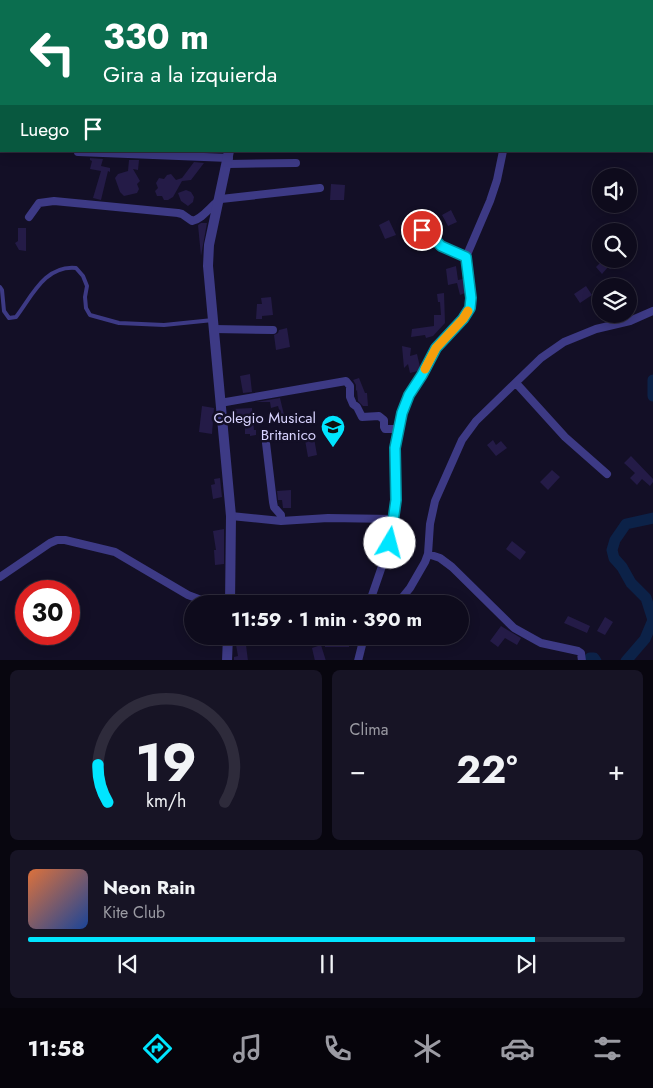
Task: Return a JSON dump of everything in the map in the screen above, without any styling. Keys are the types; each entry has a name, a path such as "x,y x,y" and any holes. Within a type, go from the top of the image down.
{"street":[{"path":"78,152 229,158 296,163"},
{"path":"372,595 390,543 394,519 396,500 395,448 402,413 409,395 436,348 463,319 470,308 471,298 466,257 490,201 497,180 502,152"},
{"path":"229,158 209,245 208,266 231,516 230,595"},
{"path":"29,217 39,203 54,201 178,213 192,221 200,218 220,199 320,188"},
{"path":"413,233 422,230 428,232 441,246 466,257"},
{"path":"404,595 420,573 428,554 430,524 435,502 462,440 476,422 541,358 564,342 596,329 630,321 653,311"},
{"path":"213,325 273,330"},
{"path":"220,403 346,381 350,386 350,398 362,417 379,416 384,420 384,427 386,429 399,428"},
{"path":"516,383 565,437 607,474"},
{"path":"266,443 273,502 274,507 281,515 281,521"},
{"path":"231,516 281,521 328,518 394,519"},
{"path":"0,576 50,543 57,540 65,540 115,552 188,595"},
{"path":"428,554 440,558 452,567 514,628 541,643 578,651 581,653 582,660"},
{"path":"228,645 228,660"},
{"path":"358,660 362,645"}],"lane":[{"path":"0,287 4,311 9,318 16,317 32,293 54,271 66,267 76,268 83,276 87,286 86,308 90,315 119,323 213,325"}],"building":[{"path":"90,158 103,159 101,166 110,168 101,200 93,198 101,171 90,169 92,161"},
{"path":"129,160 139,160 138,170 133,169 140,181 137,184 139,189 137,193 124,196 120,192 115,178 118,174 128,171"},
{"path":"194,162 204,163 191,180 182,181 173,197 164,200 162,196 157,196 155,191 158,188 156,183 159,178 164,179 167,175 171,174 176,180 182,178"},
{"path":"331,184 345,185 344,200 330,200"},
{"path":"186,190 191,192 194,197 193,202 188,206 181,201 178,193"},
{"path":"451,210 457,222 448,226 442,215"},
{"path":"389,220 396,235 385,239 379,225"},
{"path":"207,223 201,256 198,225"},
{"path":"18,228 26,228 26,251 19,250 15,243 18,241"},
{"path":"456,266 458,280 463,279 465,293 460,295 457,283 448,285 446,269"},
{"path":"597,268 607,268 602,274"},
{"path":"586,286 592,295 580,303 574,294"},
{"path":"444,293 445,323 433,336 426,338 425,335 411,337 412,329 434,326 434,315 441,315 437,294"},
{"path":"271,297 273,315 262,316 262,319 256,319 257,304 262,304 261,298"},
{"path":"287,328 290,347 276,350 274,335 279,330"},
{"path":"402,346 411,348 410,356 417,354 420,367 418,371 410,373 408,364 404,368"},
{"path":"250,374 252,392 243,393 240,376"},
{"path":"359,378 365,393 367,393 368,406 363,406 358,401 356,385 353,380"},
{"path":"280,398 284,415 281,416 278,406 271,408 270,402 256,402"},
{"path":"202,406 214,408 212,434 199,432"},
{"path":"252,408 256,435 250,436 250,434 245,434 245,424 233,425 232,409"},
{"path":"314,438 317,455 308,457 305,440"},
{"path":"493,440 496,445 501,441 507,448 496,456 487,445"},
{"path":"631,456 653,479 650,486 642,479 637,485 630,478 635,473 624,463"},
{"path":"552,470 560,477 548,490 540,482"},
{"path":"220,478 222,497 213,499 211,485 215,484 214,479"},
{"path":"291,490 291,508 283,508 282,500 278,500 277,491"},
{"path":"224,529 224,564 215,565 214,550 216,550 213,531"},
{"path":"512,541 526,552 520,560 506,549"},
{"path":"568,616 590,626 587,633 564,623"},
{"path":"605,617 613,622 605,635 597,631"},
{"path":"501,626 521,638 517,645 505,638 498,647 490,641"},
{"path":"236,645 246,645 248,660 234,660 234,657 238,656"},
{"path":"321,645 326,660 315,660 312,648"},
{"path":"325,645 349,645 349,647 325,647"}],"waterway":[{"path":"653,380 653,396"},
{"path":"627,660 645,639 653,620 646,598 631,583 622,567 614,558 612,550 615,540 626,524 653,518"},
{"path":"589,660 590,658 595,660"}],"slow traffic":[{"path":"425,369 436,348 468,311"}],"place":[{"name":"Colegio Musical Britanico","path":"333,448"}],"route":[{"path":"390,543 396,500 395,448 402,413 409,395 436,348 463,319 470,308 471,298 466,257 441,246 428,232 422,230"}]}
